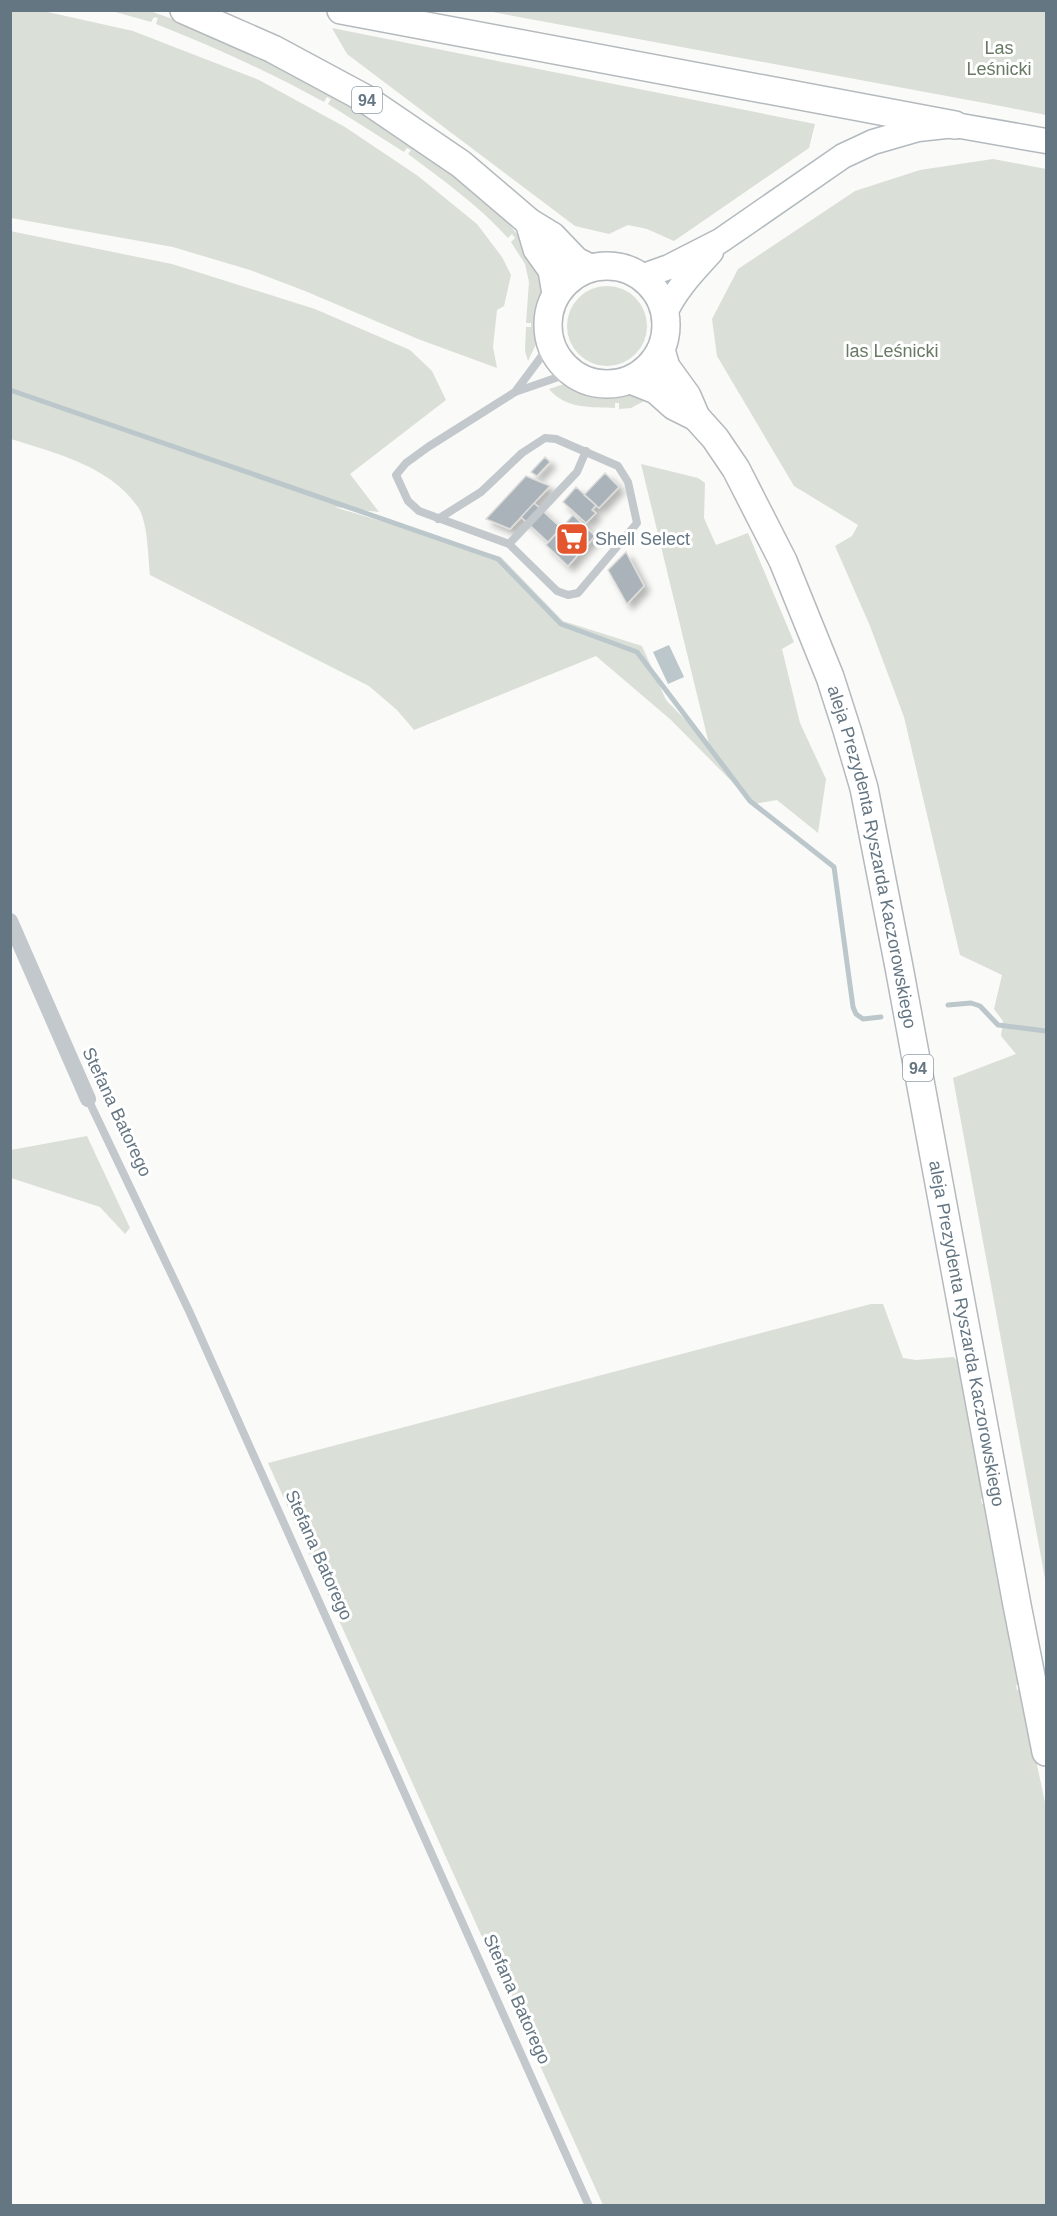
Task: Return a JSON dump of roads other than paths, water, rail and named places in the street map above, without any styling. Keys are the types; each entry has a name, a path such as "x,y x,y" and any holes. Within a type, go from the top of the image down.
{"main road":[{"name":"94","path":"184,10 273,49 364,98 461,164 529,222 552,236 576,261 590,268"},
{"path":"341,10 1047,141"},
{"path":"641,277 669,267 720,241 825,168 859,148 918,129 956,124"},
{"path":"529,222 537,249 552,270 556,294"},
{"path":"665,313 672,296 681,284 720,241"},
{"path":"608,266 625,269 641,277 652,286 665,313 666,332 661,350 648,368 631,380 611,385 590,382 570,373 558,360 550,345 547,328 549,310 556,294 576,274 590,268 608,266"},
{"name":"aleja Prezydenta Ryszarda Kaczorowskiego","path":"661,350 666,367 687,396 696,417 715,438 736,469 783,561 830,677 864,788 1017,1605 1047,1752"},
{"name":"aleja Prezydenta Ryszarda Kaczorowskiego","path":"631,380 656,390 674,406 696,417"}],"street":[{"name":"Stefana Batorego","path":"10,921 88,1099"}],"lane":[{"path":"515,392 550,345"},
{"path":"438,519 481,492 522,453 545,438 556,439 618,466 628,482 638,523 578,592 568,595 557,591 509,544 438,519 419,512 412,506 396,474 406,463 428,447 515,392 570,373"},
{"path":"509,544 577,471 586,451"},
{"name":"Stefana Batorego","path":"88,1099 189,1313 590,2205"}],"waterway":[{"path":"10,390 498,559 561,624 637,652 750,801 834,867 853,1007 856,1014 863,1019 881,1017"},
{"path":"948,1005 971,1003 980,1006 998,1025 1046,1031"}],"place":[{"name":"Shell Select","path":"572,539"}],"park label":[{"name":"Las Leśnicki","path":"999,58"},
{"name":"las Leśnicki","path":"892,351"}]}
